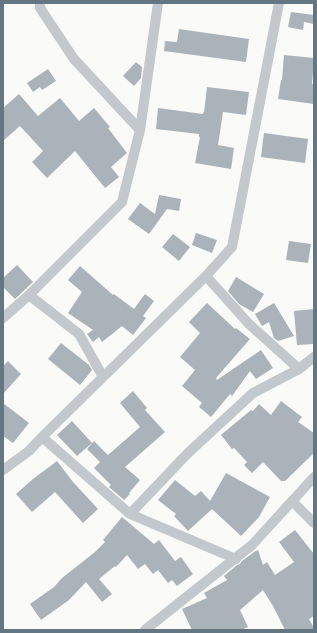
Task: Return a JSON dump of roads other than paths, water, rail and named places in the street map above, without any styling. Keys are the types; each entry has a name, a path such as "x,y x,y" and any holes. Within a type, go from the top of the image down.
{"street":[{"path":"40,3 40,8 74,59 140,130"},
{"path":"3,318 122,202 140,130 158,3"},
{"path":"3,470 29,451 206,276 232,248 279,3"},
{"path":"206,276 249,324 299,369"},
{"path":"29,294 79,334 103,377"},
{"path":"130,514 188,453 253,393 299,369 314,357"},
{"path":"42,437 130,514 236,559"},
{"path":"145,630 252,545 314,477"},
{"path":"292,501 314,523"}]}
